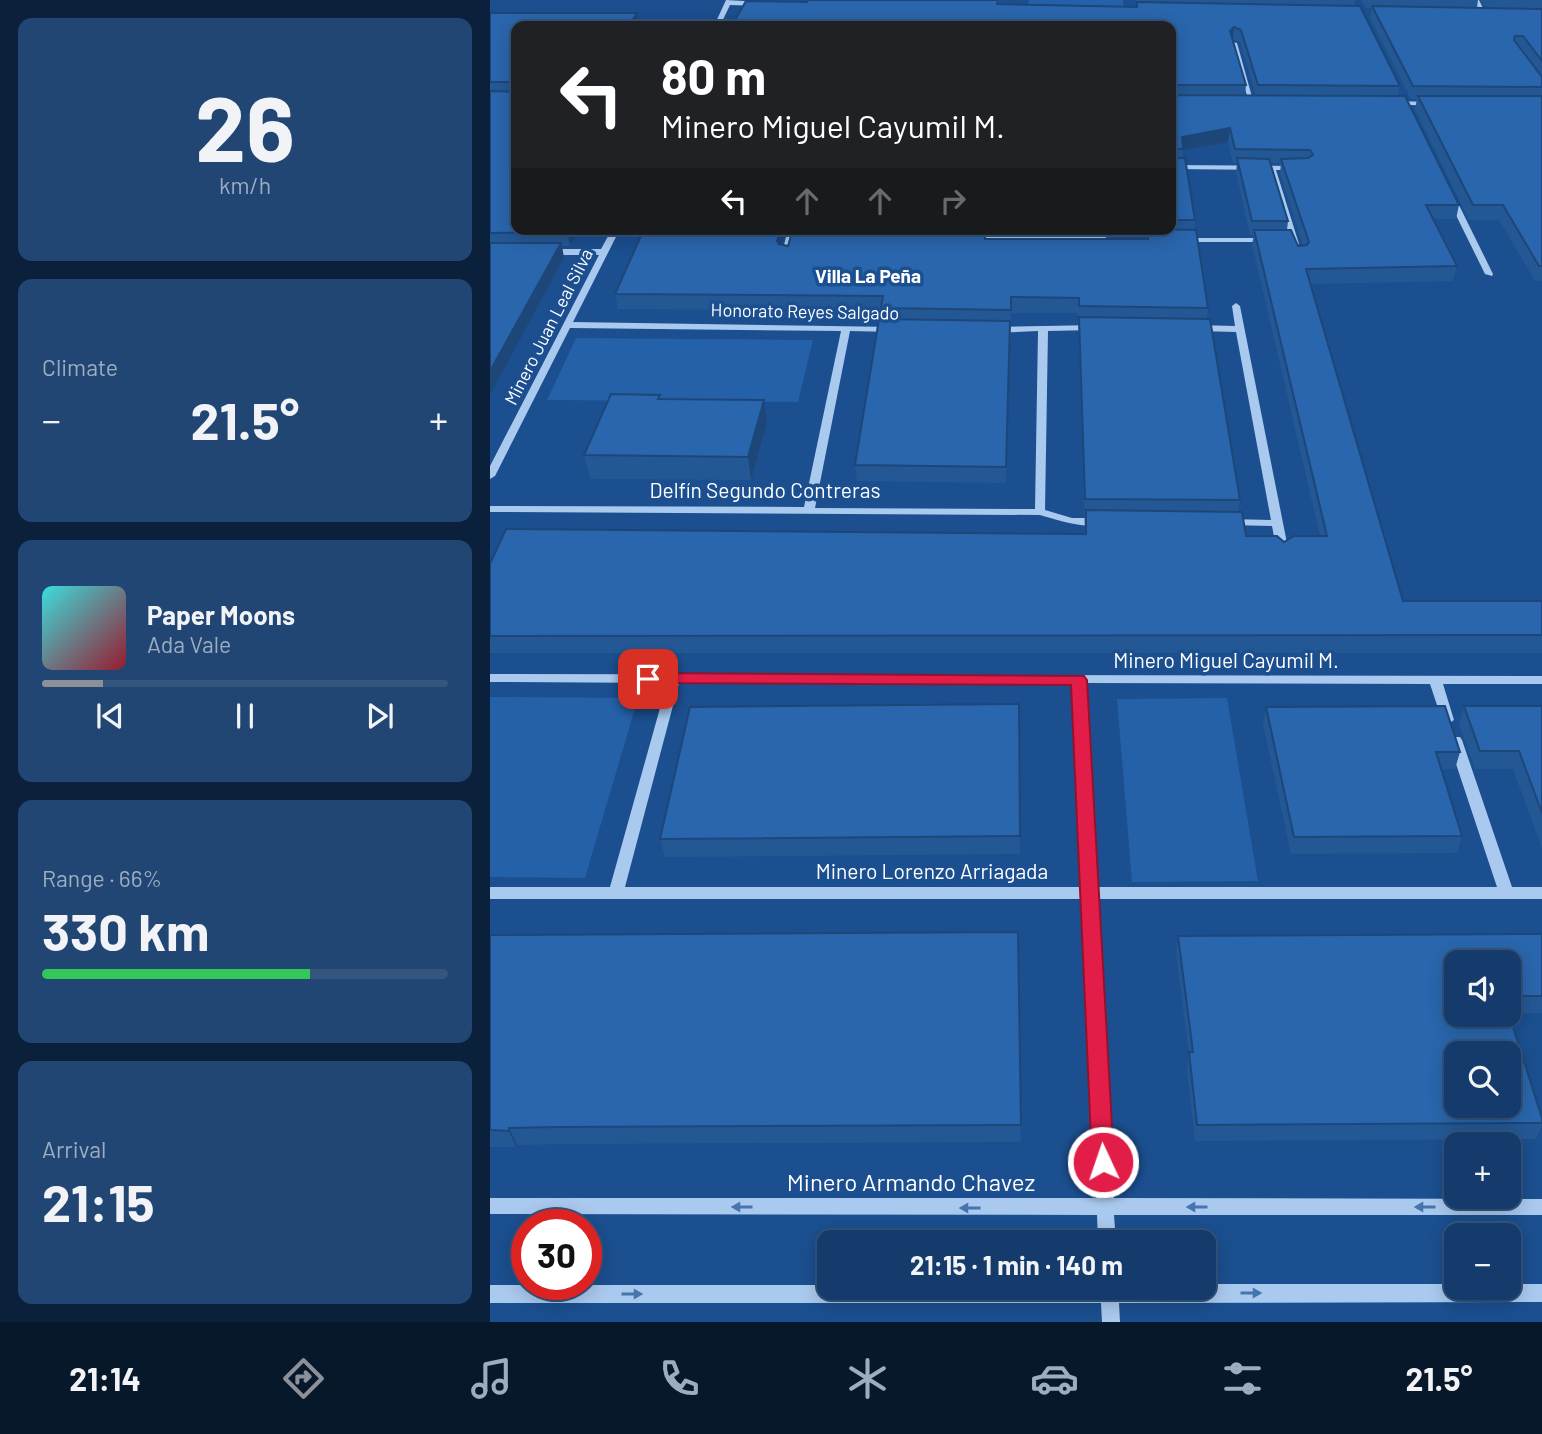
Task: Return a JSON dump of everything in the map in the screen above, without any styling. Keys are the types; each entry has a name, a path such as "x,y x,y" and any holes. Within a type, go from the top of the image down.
{"street":[{"path":"1476,0 1485,15"},
{"path":"719,21 728,2 766,4"},
{"path":"1473,15 1497,16"},
{"path":"1234,43 1252,103"},
{"path":"1399,90 1411,116"},
{"path":"1238,103 1265,103"},
{"path":"1383,103 1447,104"},
{"path":"1176,167 1305,168"},
{"path":"1272,167 1300,257"},
{"path":"1447,189 1489,274"},
{"name":"Minero Juan Leal Silva","path":"490,476 613,235"},
{"path":"785,256 791,235"},
{"path":"794,235 804,238"},
{"path":"958,239 1036,235"},
{"path":"1069,235 1122,239"},
{"path":"1175,240 1294,240"},
{"path":"540,252 605,252"},
{"path":"1236,306 1283,553"},
{"name":"Honorato Reyes Salgado","path":"567,325 899,329"},
{"path":"978,330 1043,331 1067,327 1107,327"},
{"path":"809,511 846,328"},
{"path":"1187,328 1240,329"},
{"path":"1040,512 1043,331"},
{"name":"Delfín Segundo Contreras","path":"490,509 1040,512 1072,521 1112,521"},
{"path":"1209,522 1278,523"},
{"name":"Minero Miguel Cayumil M.","path":"490,678 1542,680"},
{"path":"616,894 674,679"},
{"path":"1079,680 1106,1230"},
{"path":"1435,680 1506,892"},
{"name":"Minero Lorenzo Arriagada","path":"490,893 1542,892"},
{"name":"Minero Armando Chavez","path":"490,1206 1542,1207"},
{"path":"1216,1291 1542,1293"},
{"path":"490,1294 817,1292"},
{"path":"1110,1300 1111,1322"}],"shaded area":[{"path":"1029,0 1123,0 1123,6 1028,4"},
{"path":"576,338 813,340 798,402 547,400"},
{"path":"490,697 638,698 585,878 490,877"},
{"path":"1227,698 1258,881 1132,882 1117,699"}],"building":[{"path":"998,0 997,4 1137,7 1137,2 1360,6 1400,86 1258,85 1241,30 1234,27 1230,31 1246,85 1176,85 1176,21 734,21 746,1"},
{"path":"1372,6 1542,9 1542,61 1523,36 1515,36 1514,40 1542,77 1542,87 1413,86"},
{"path":"490,13 637,13 632,21 511,21 511,82 490,82"},
{"path":"490,91 511,92 511,233 490,233"},
{"path":"1176,95 1405,96 1459,205 1426,205 1457,266 1306,269 1403,601 1542,601 1542,635 490,636 490,564 506,529 1086,534 1086,510 1242,512 1246,536 1277,536 1284,542 1294,536 1327,536 1254,230 1291,230 1298,246 1307,245 1309,242 1281,159 1308,158 1313,155 1310,150 1235,149 1230,128 1182,137 1183,149 1176,149"},
{"path":"1418,96 1542,96 1542,266 1539,266 1503,205 1473,205"},
{"path":"1176,158 1185,158 1195,220 1176,220"},
{"path":"1237,158 1269,159 1288,221 1252,221"},
{"path":"1176,230 1196,230 1208,308 1079,306 1079,298 1011,297 1011,310 881,308 883,296 615,294 641,235 779,235 779,244 788,246 791,235 985,235 985,239 1148,239 1148,235 1176,235"},
{"path":"490,243 561,243 490,371"},
{"path":"1079,317 1210,319 1240,500 1085,499"},
{"path":"879,319 1010,321 1006,467 855,465"},
{"path":"611,394 660,395 658,399 764,400 748,457 584,455"},
{"path":"1019,704 1020,836 660,839 690,707"},
{"path":"1445,706 1460,752 1436,752 1462,836 1294,837 1266,707"},
{"path":"1464,706 1542,706 1542,813 1519,751 1480,751"},
{"path":"1018,932 1021,1125 557,1127 490,1130 490,935"},
{"path":"1542,934 1542,996 1521,996 1521,950 1444,950 1444,1027 1513,1027 1518,1041 1444,1041 1444,1118 1521,1118 1521,1052 1542,1123 1197,1125 1189,1052 1193,1052 1178,936"}],"district":[{"name":"Villa La Peña","path":"868,276"}],"route":[{"path":"648,679 1079,680 1103,1162"}]}
